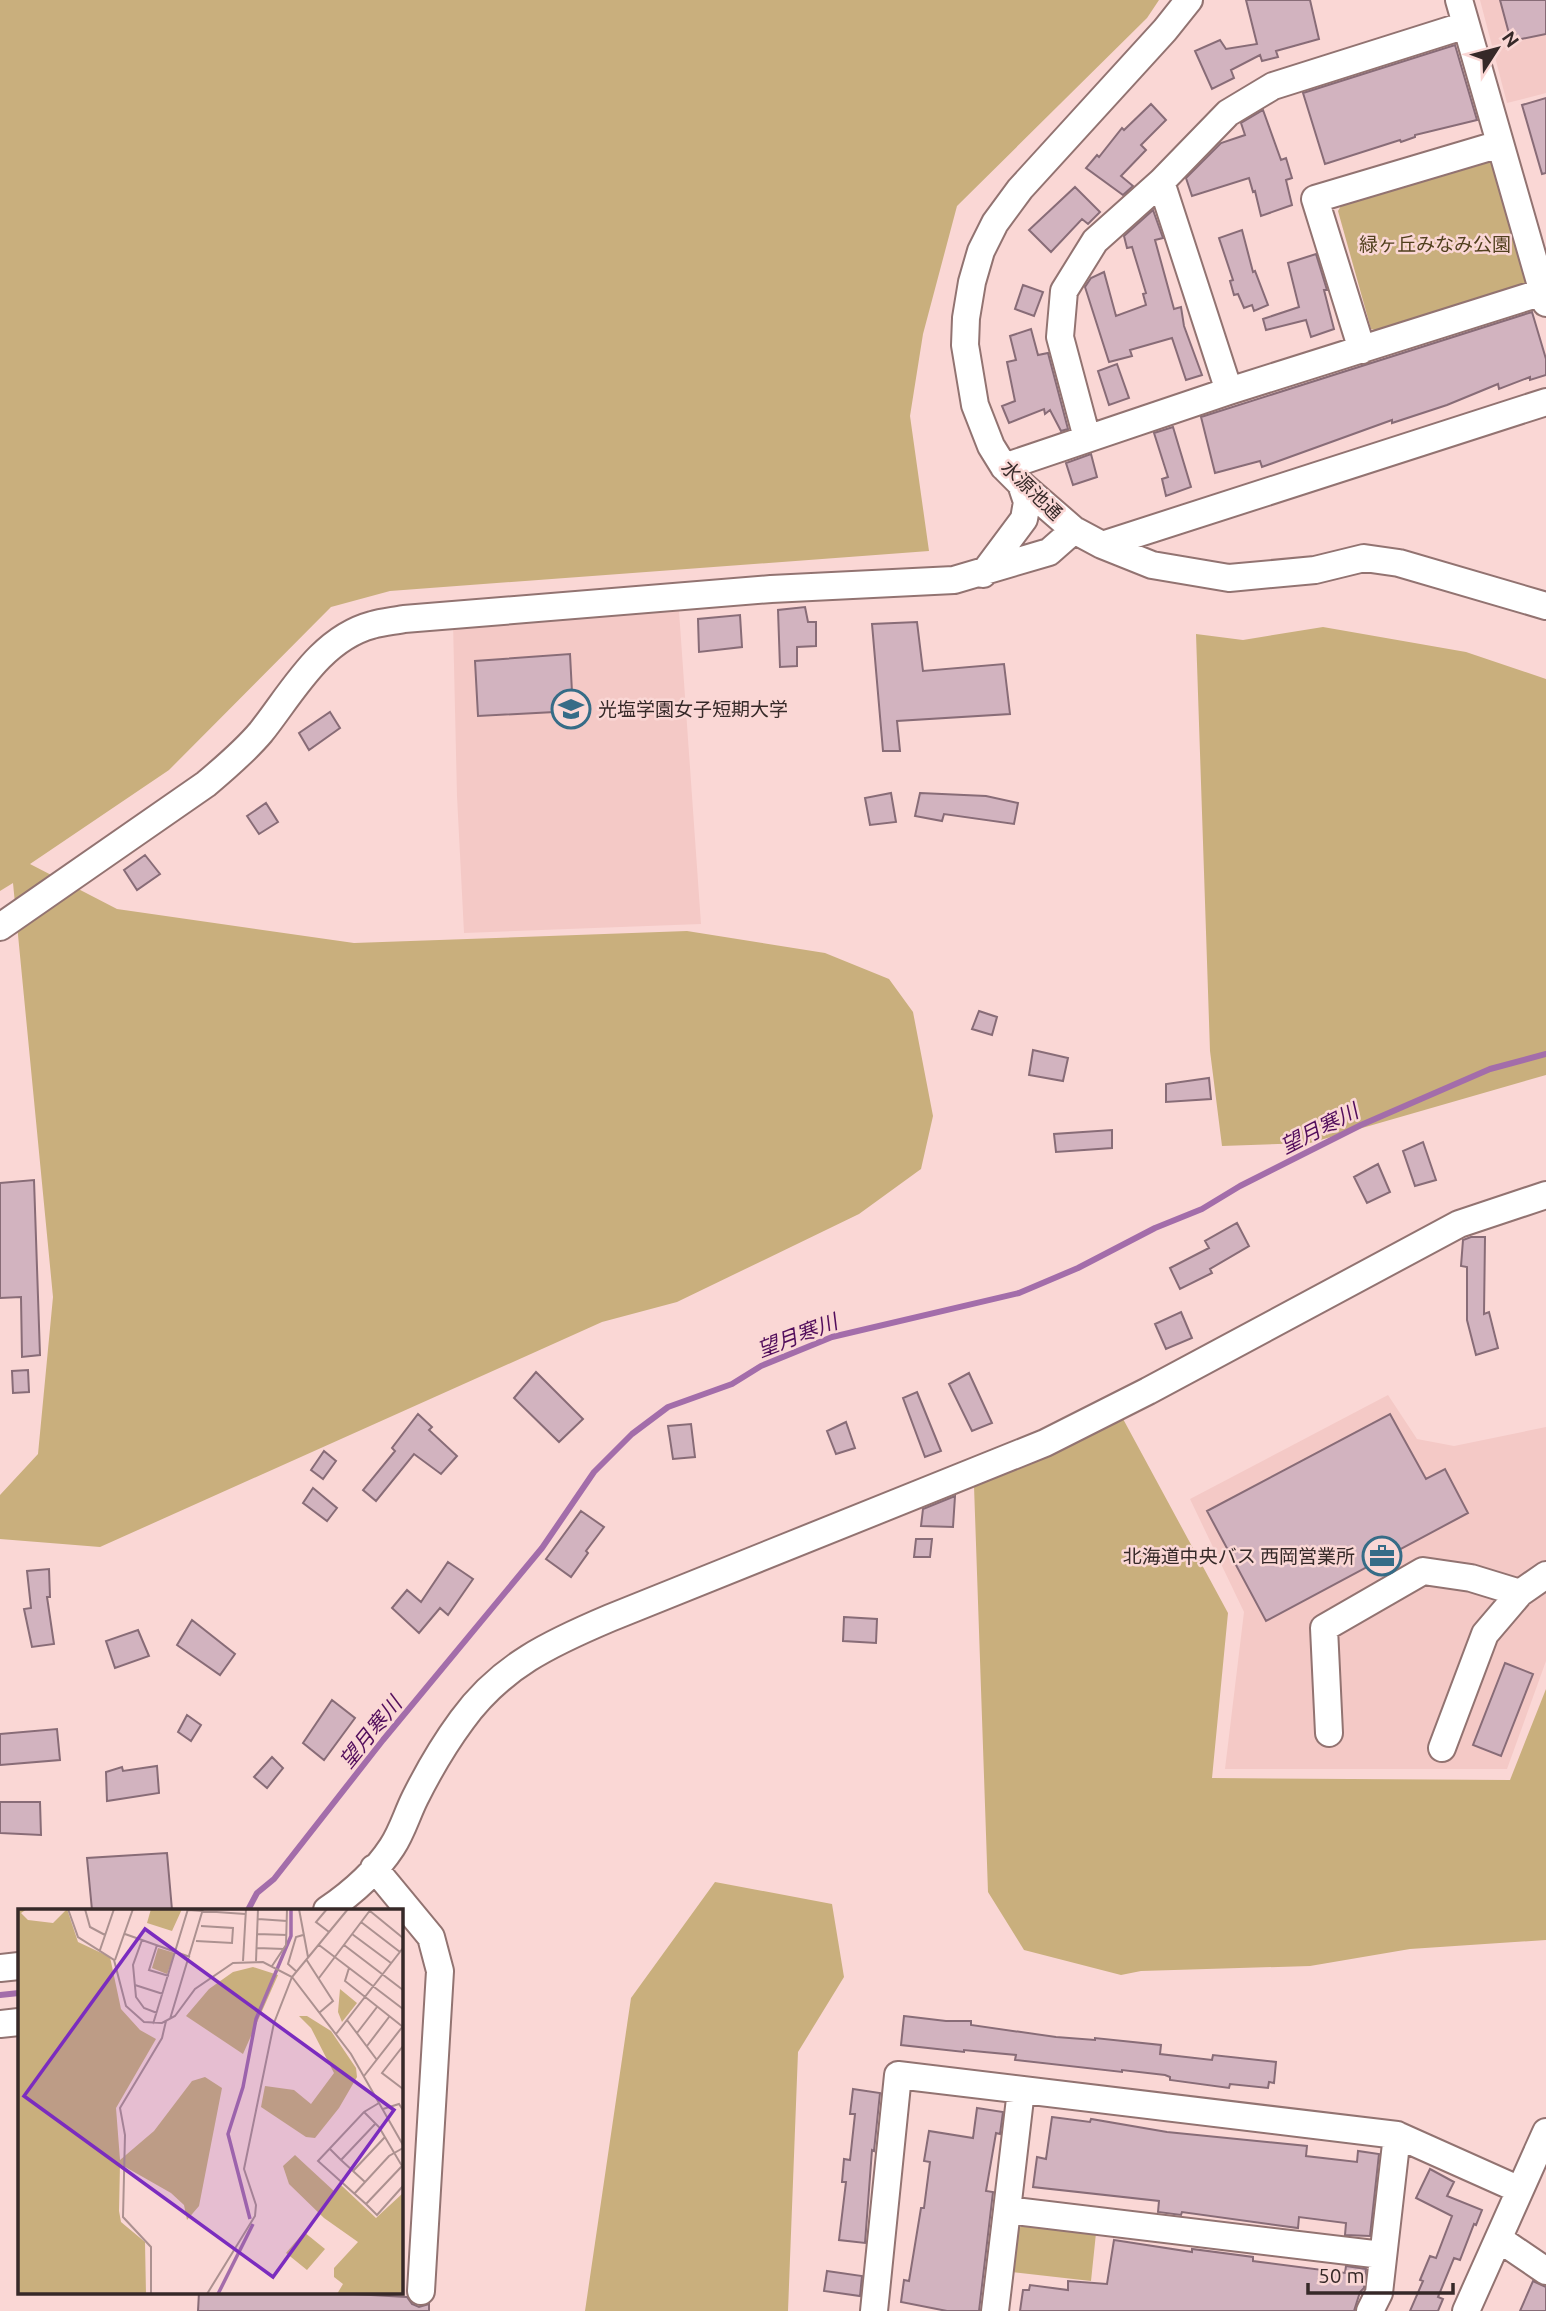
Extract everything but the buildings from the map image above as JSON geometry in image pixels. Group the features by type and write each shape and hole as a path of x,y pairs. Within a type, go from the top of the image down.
{"street":[{"name":"水源池通","path":"1189,0 1165,30 1020,189 995,223 981,250 966,317 966,355 975,405 991,446 1013,476 1074,530 1102,545 1152,565 1228,578 1315,570 1364,558 1399,563 1546,606"},
{"path":"983,574 1024,519 1027,502 1013,476 1087,438 1362,349 1545,295 1463,13 1273,86 1228,113 1161,182 1095,241 1064,291 1060,337 1087,438"},
{"path":"1362,349 1315,199 1500,144"},
{"path":"1161,182 1229,391"},
{"path":"1102,545 1546,402"},
{"path":"0,927 216,775 259,734 312,664 331,648 370,625 404,619 771,589 954,580 983,574 1049,552 1074,530"},
{"path":"328,1909 355,1890 393,1846 415,1797 461,1720 489,1688 534,1653 610,1618 1045,1443 1148,1391 1459,1224 1546,1195"},
{"path":"1329,1733 1324,1628 1423,1571 1471,1578 1520,1593"},
{"path":"1442,1748 1485,1634 1520,1593 1546,1575"},
{"path":"374,1868 431,1937 440,1971 421,2291"},
{"path":"0,1968 18,1966"},
{"path":"0,2024 18,2022"},
{"path":"874,2311 898,2075 1397,2135 1520,2190"},
{"path":"995,2311 1021,2090"},
{"path":"1466,2311 1546,2132"},
{"path":"1370,2311 1379,2293 1397,2135"},
{"path":"1007,2210 1382,2255"},
{"path":"1499,2239 1546,2271"}],"shaded area":[{"path":"1480,0 1546,0 1546,93 1507,103"},
{"name":"光塩学園女子短期大学","path":"679,611 701,924 464,933 457,796 453,622"},
{"name":"北海道中央バス 西岡営業所","path":"1388,1395 1417,1439 1454,1446 1546,1427 1546,1661 1507,1769 1225,1769 1244,1612 1190,1499"}],"green space":[{"path":"0,0 1159,0 1147,18 957,206 923,334 910,416 929,551 390,591 331,607 169,770 30,864 117,909 354,943 687,931 825,953 889,979 913,1012 933,1116 921,1169 859,1214 677,1302 602,1322 100,1547 0,1539 0,1495 38,1454 53,1297 13,883 0,891"},
{"name":"緑ヶ丘みなみ公園","path":"1486,159 1493,164 1530,284 1378,331 1371,329 1338,211 1342,204"},
{"path":"1323,627 1466,652 1546,679 1546,1075 1310,1143 1222,1146 1210,1051 1196,634 1243,640"},
{"path":"1122,1417 1228,1613 1212,1778 1510,1780 1546,1689 1546,1940 1410,1949 1310,1966 1141,1971 1121,1975 1024,1950 988,1892 974,1486"},
{"path":"715,1882 832,1904 844,1977 798,2052 788,2311 585,2311 631,1998"},
{"path":"1025,2224 1096,2233 1091,2281 1012,2272 1016,2230"}],"waterway":[{"name":"望月寒川","path":"249,1909 257,1893 274,1879 383,1740 542,1548 594,1472 632,1434 668,1407 732,1384 761,1366 832,1337 1019,1293 1078,1268 1155,1228 1202,1209 1240,1186 1361,1125 1490,1069 1546,1054"},
{"name":"望月寒川","path":"0,1995 18,1993"}],"place":[{"name":"光塩学園女子短期大学","path":"571,709"},
{"name":"北海道中央バス 西岡営業所","path":"1382,1556"}]}
